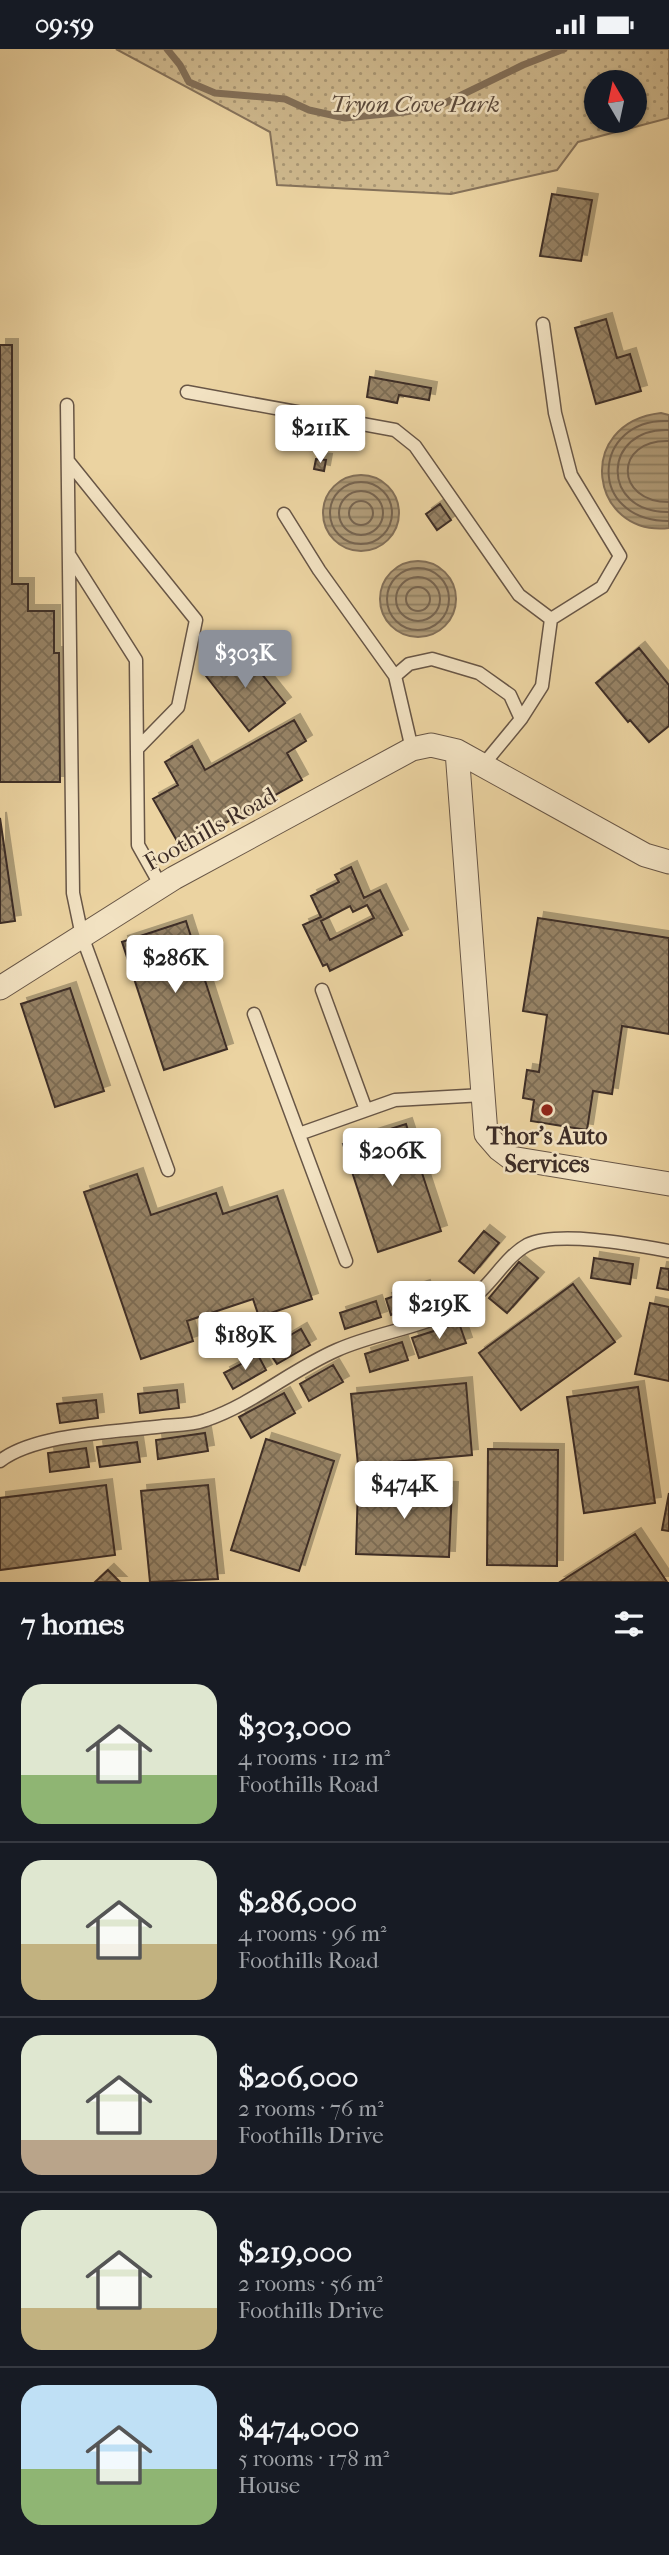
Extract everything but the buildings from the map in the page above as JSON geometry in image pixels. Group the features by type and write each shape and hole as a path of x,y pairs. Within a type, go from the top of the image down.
{"street":[{"name":"Foothills Road","path":"0,988 161,886 412,749 431,745 457,751 645,855 669,862"},
{"path":"457,751 486,1134 511,1158 669,1184"}],"lane":[{"path":"543,324 555,413 571,475 620,557 602,587 551,619"},
{"path":"187,392 395,430 415,446 519,595 551,619"},
{"path":"67,405 72,893 82,936 169,1170"},
{"path":"68,461 196,619 178,707 137,749"},
{"path":"284,514 319,570 395,676 412,749"},
{"path":"70,555 136,660 138,845 161,886"},
{"path":"483,765 521,719 542,685 551,619"},
{"path":"395,676 409,664 432,659 479,673 510,695 521,719"},
{"path":"322,991 366,1110"},
{"path":"254,1014 346,1261"},
{"path":"299,1134 394,1100 484,1095"},
{"path":"0,1461 15,1450 63,1438 202,1422 227,1412 337,1350 435,1320 473,1299 494,1274 527,1245 555,1240 607,1240 669,1251"}],"green space":[{"name":"Tryon Cove Park","path":"116,49 669,49 669,118 648,124 648,70 584,70 584,133 612,133 578,142 557,170 451,194 277,185 270,132"}],"water":[{"path":"661,413 669,415 669,528 642,526 622,515 609,498 602,478 604,456 614,436 633,421"},
{"path":"361,475 376,478 388,486 396,498 399,513 396,528 388,540 376,548 361,551 346,548 334,540 326,528 323,513 326,498 334,486 346,478"},
{"path":"418,561 433,564 445,572 453,584 456,599 453,614 445,626 433,634 418,637 403,634 391,626 383,614 380,599 383,584 391,572 403,564"}],"waterway":[{"path":"167,49 189,82 215,93 285,99 309,110 345,118 405,112 441,105 523,65 564,49"}],"place":[{"name":"Thor's Auto Services","path":"547,1110"}]}
